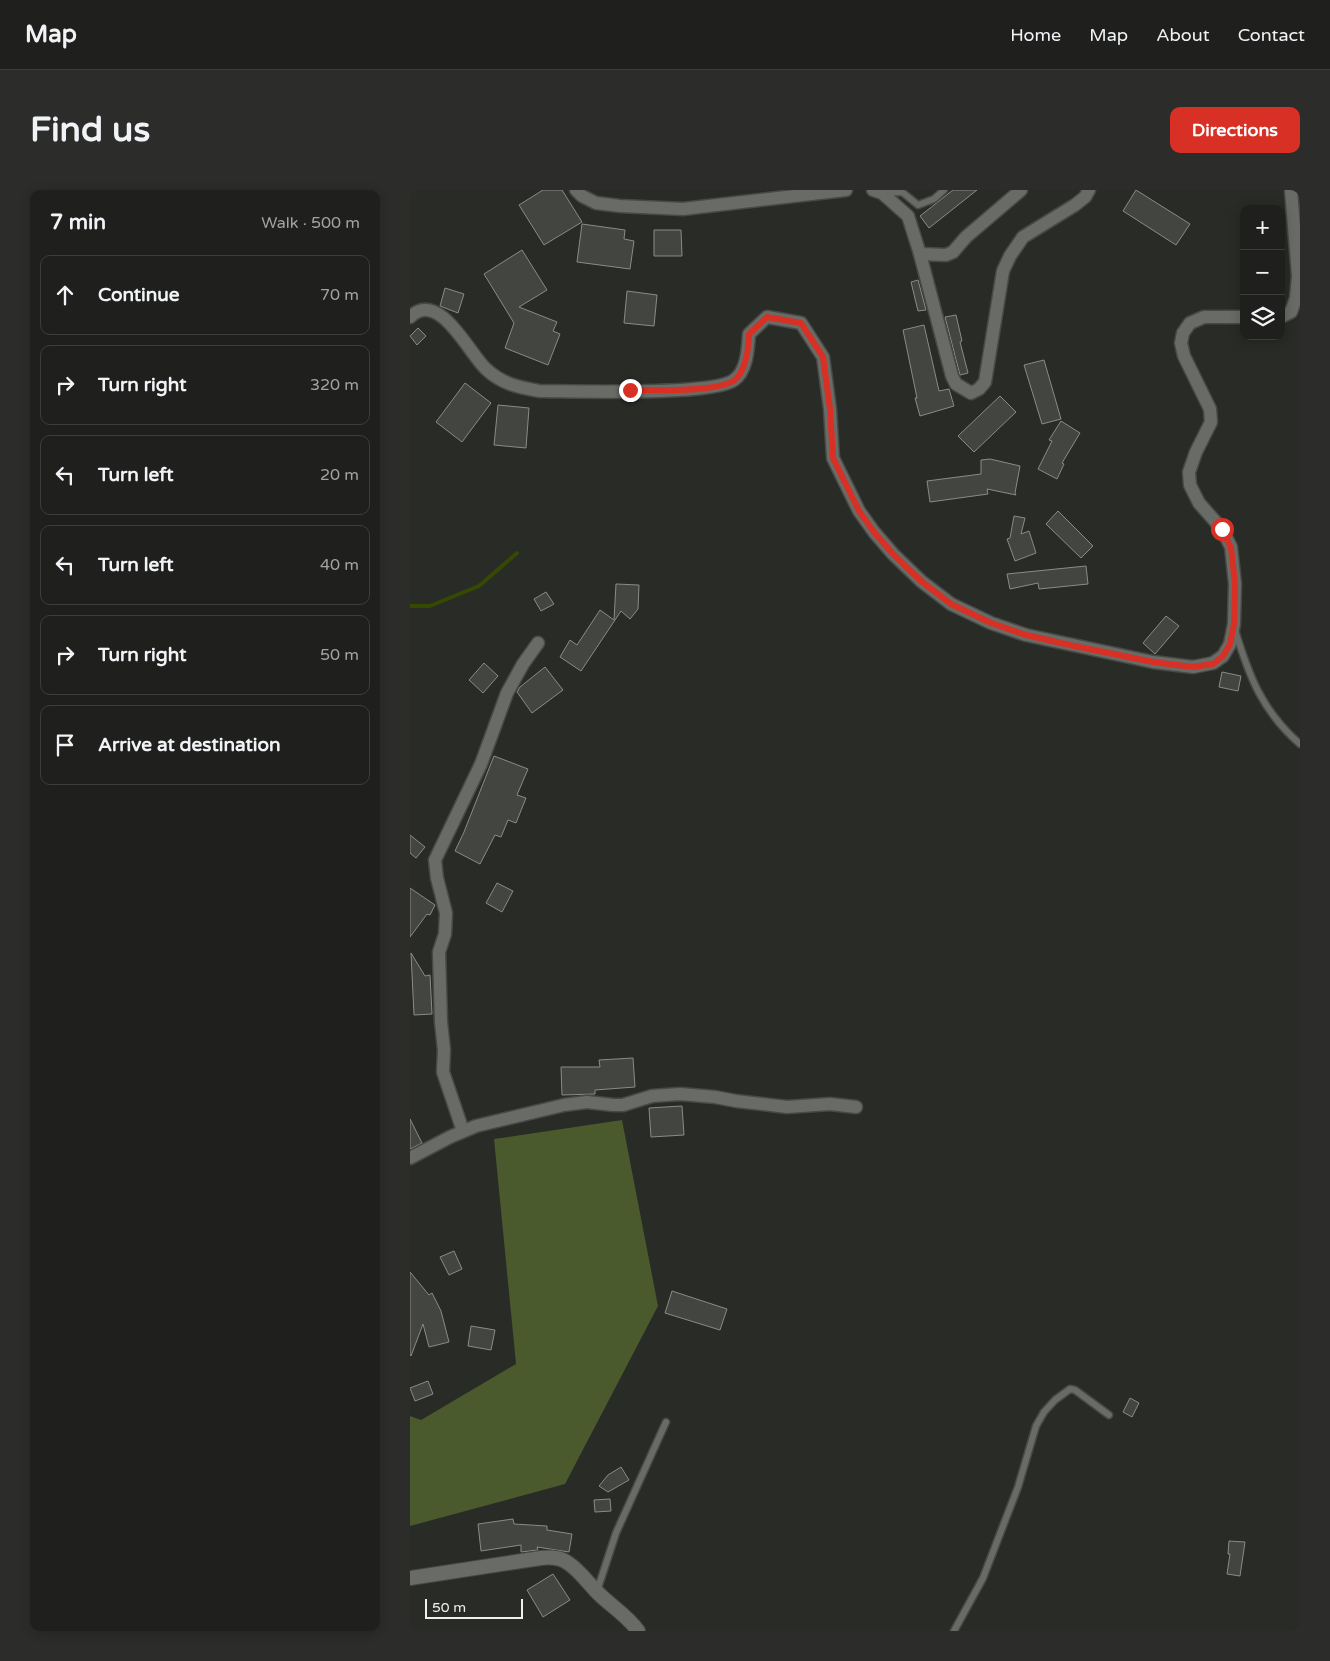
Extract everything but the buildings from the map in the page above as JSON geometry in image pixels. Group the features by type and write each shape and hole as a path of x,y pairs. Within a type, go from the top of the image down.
{"street":[{"path":"576,190 582,196 596,203 683,209 846,190"},
{"path":"920,254 946,255 953,252 966,237 1021,190"},
{"path":"878,192 908,216 952,376 956,384 971,393 979,389 985,382 1003,271 1010,256 1024,236 1075,205 1089,190"},
{"path":"1285,315 1291,312 1296,298 1298,276 1291,190"},
{"path":"410,317 423,311 442,316 451,324 485,368 497,378 514,387 538,391 698,389 727,385 736,379 748,356 749,334 767,317 801,323 823,357 830,409 833,458 859,511 874,532 893,554 921,581 951,604 991,623 1026,635 1153,662 1193,667 1213,664 1223,656 1230,644 1234,624 1235,584 1231,548 1222,529 1199,503 1190,485 1189,472 1196,452 1211,422 1210,409 1184,356 1181,343 1183,333 1190,323 1204,317 1240,317"},
{"path":"463,1131 443,1072 444,1050 441,1022 439,952 445,934 446,913 437,878 435,860 481,764 506,693 523,664 538,644"},
{"path":"410,1158 476,1126 564,1105 587,1102 613,1105 652,1096 680,1094 786,1106 830,1104 856,1107"},
{"path":"410,1578 555,1557 567,1562 632,1623 638,1631"}],"lane":[{"path":"878,192 902,192 918,205 934,199 944,190"},
{"path":"1234,624 1245,664 1260,696 1278,723 1300,744"},
{"path":"954,1631 983,1578 1018,1487 1036,1426 1044,1412 1055,1400 1070,1389 1075,1390 1109,1415"},
{"path":"597,1592 616,1533 666,1422"}],"green space":[{"path":"622,1120 658,1306 565,1484 410,1526 410,1416 421,1420 516,1364 494,1139"}],"waterway":[{"path":"410,606 430,606 479,586 517,553"}],"route":[{"path":"630,390 698,389 727,385 736,379 748,356 749,334 767,317 801,323 823,357 830,409 833,458 859,511 874,532 893,554 921,581 951,604 991,623 1026,635 1153,662 1193,667 1213,664 1223,656 1230,644 1234,624 1235,584 1231,548 1222,529"}]}
